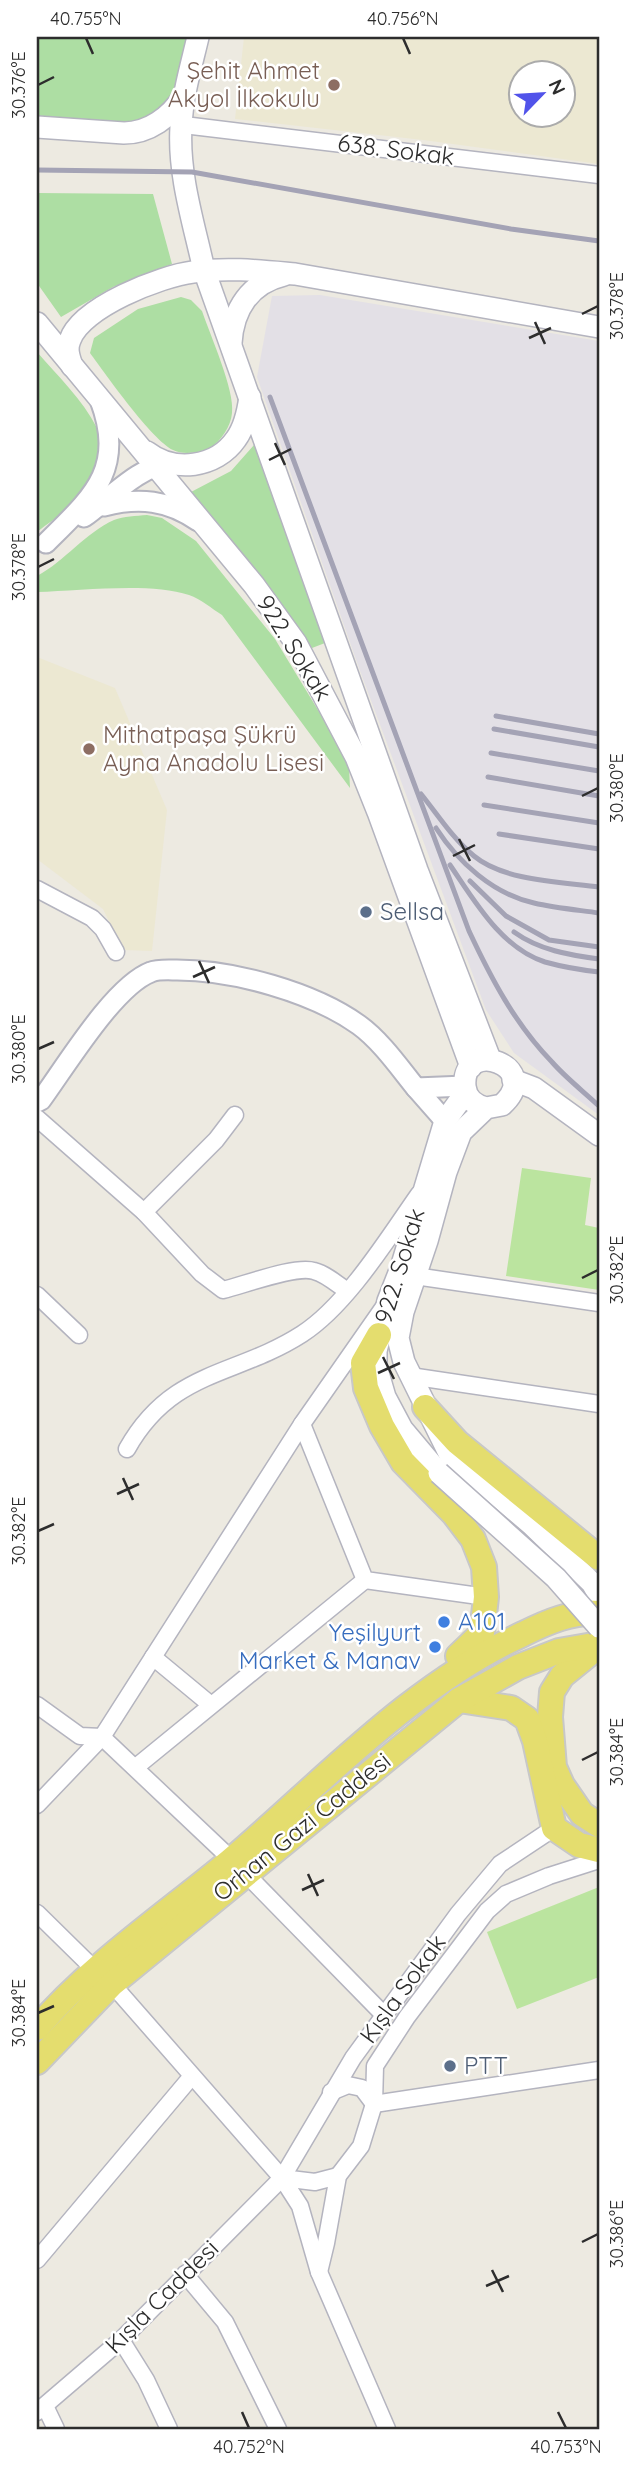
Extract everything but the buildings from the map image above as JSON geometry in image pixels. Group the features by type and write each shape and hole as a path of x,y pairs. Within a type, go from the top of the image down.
{"main road":[{"name":"922. Sokak","path":"198,37 184,96 180,129 183,172 204,271 417,870 473,1076 445,1121 401,1268 388,1301 379,1335 376,1366 385,1397 402,1429 444,1464"},
{"name":"922. Sokak","path":"204,271 192,172 192,126 211,37"},
{"path":"37,127 137,132 159,122 184,96"},
{"path":"72,366 68,352 70,339 88,317 153,283 182,273 204,271 295,274 599,327"},
{"path":"231,345 237,314 251,291 274,278 295,274"},
{"name":"922. Sokak","path":"37,323 137,444 166,465 209,531 254,585 296,643 356,757 473,1076"},
{"path":"166,465 200,464 209,461 231,445 242,429 250,397"},
{"path":"486,1108 471,1100 473,1076 503,1064 509,1069 513,1080 512,1092 502,1105 486,1108 461,1132 403,1312 398,1338 404,1362 425,1407 444,1464 556,1578 599,1628"},
{"path":"513,1080 534,1088 599,1135"},
{"path":"379,1335 363,1363 366,1388 382,1426 403,1462 454,1514 473,1539 484,1567 486,1597 482,1633 404,1706"},
{"path":"425,1407 457,1442 599,1558"},
{"path":"444,1464 531,1524 592,1583 599,1595"},
{"name":"Orhan Gazi Caddesi","path":"238,1866 404,1706 485,1651 570,1615 599,1613"},
{"path":"599,1645 562,1676 552,1692 550,1717 554,1767 562,1785 582,1814 599,1825"},
{"name":"Orhan Gazi Caddesi","path":"37,2028 104,1978 238,1866 459,1700 518,1667 559,1651 599,1645"},
{"path":"459,1700 511,1708 527,1719 536,1741 554,1828 579,1845 599,1850"},
{"name":"Orhan Gazi Caddesi","path":"37,2062 104,1978"}],"street":[{"name":"638. Sokak","path":"192,126 599,175"},
{"path":"41,546 89,500 100,485 108,454 106,424 100,399"},
{"path":"41,546 134,480 166,465"},
{"path":"97,508 134,500 151,500 186,513 209,531"},
{"path":"37,889 92,918 103,929 116,953"},
{"path":"37,1101 41,1100 127,986 153,971 195,970 235,975 279,988 320,1004 360,1025 391,1056 445,1121"},
{"path":"416,1088 473,1076"},
{"path":"144,1212 216,1140 235,1115"},
{"path":"37,1118 144,1212 202,1274 223,1290 267,1279 283,1272 313,1270 347,1291"},
{"path":"127,1449 139,1428 172,1395 211,1374 274,1349 303,1333 329,1312 379,1252 425,1187"},
{"path":"415,1276 599,1303"},
{"path":"37,1295 79,1335"},
{"path":"37,1805 102,1737 302,1424 388,1301"},
{"path":"410,1376 599,1404"},
{"path":"302,1424 365,1580"},
{"path":"136,1767 365,1580 486,1597"},
{"path":"153,1657 211,1705"},
{"path":"37,1705 80,1736 102,1737 136,1767 238,1866 384,2015"},
{"name":"Kışla Sokak","path":"282,2178 331,2092 458,1914 500,1864 554,1828"},
{"name":"Kışla Sokak","path":"338,2175 361,2146 374,2104 376,2066 443,1967 487,1911 506,1894 549,1876 599,1860"},
{"path":"37,1913 104,1978 282,2178 300,2206 318,2272 387,2429"},
{"path":"331,2092 348,2085 362,2088 374,2104 599,2070"},
{"path":"37,2260 192,2076"},
{"path":"282,2178 315,2182 338,2175 318,2272"},
{"name":"Kışla Caddesi","path":"41,2409 121,2340 282,2178"},
{"path":"185,2274 225,2322 278,2429"},
{"path":"121,2340 146,2380 169,2429"},
{"path":"41,2409 56,2429"}],"shaded area":[{"path":"244,37 599,37 599,164 423,140 235,119"},
{"path":"320,295 599,341 599,1115 514,1053 486,1010 359,668 257,377 272,296"},
{"name":"Mithatpaşa Şükrü Ayna Anadolu Lisesi","path":"37,657 115,688 167,810 152,951 123,950 103,909 37,859"}],"green space":[{"path":"37,37 192,37 174,120 128,132 37,118"},
{"path":"37,193 153,194 172,264 113,287 61,317 37,283"},
{"path":"181,297 191,300 202,311 226,377 232,403 231,418 222,437 210,448 192,453 173,450 153,434 90,353 94,338 138,309"},
{"path":"37,352 85,408 100,436 100,454 96,472 83,494 37,532"},
{"path":"254,445 325,643 312,648 271,589 191,492 231,471"},
{"path":"147,515 162,518 196,541 275,639 349,767 350,788 222,615 202,602 189,595 155,589 37,592 37,576 94,532 118,519"},
{"path":"522,1168 591,1178 585,1225 599,1228 599,1290 506,1276"},
{"path":"599,1887 599,1977 517,2009 487,1932"}],"railway":[{"path":"37,170 192,172 511,229 599,241"},
{"path":"270,397 469,931 515,1016 557,1068 599,1106"},
{"path":"496,716 599,734"},
{"path":"494,729 599,747"},
{"path":"491,753 599,771"},
{"path":"488,777 599,796"},
{"path":"421,794 459,842 486,864 501,871 534,879 599,887"},
{"path":"484,805 599,823"},
{"path":"436,828 466,864 504,892 534,903 599,913"},
{"path":"499,834 599,849"},
{"path":"450,865 490,921 515,946 545,962 599,972"},
{"path":"470,881 506,916 549,940 599,947"},
{"path":"514,932 544,947 599,959"}],"place":[{"name":"Şehit Ahmet Akyol İlkokulu","path":"334,85"},
{"name":"Mithatpaşa Şükrü Ayna Anadolu Lisesi","path":"89,749"},
{"name":"Sellsa","path":"366,912"},
{"name":"A101","path":"444,1622"},
{"name":"Yeşilyurt Market & Manav","path":"435,1647"},
{"name":"PTT","path":"450,2066"}]}
